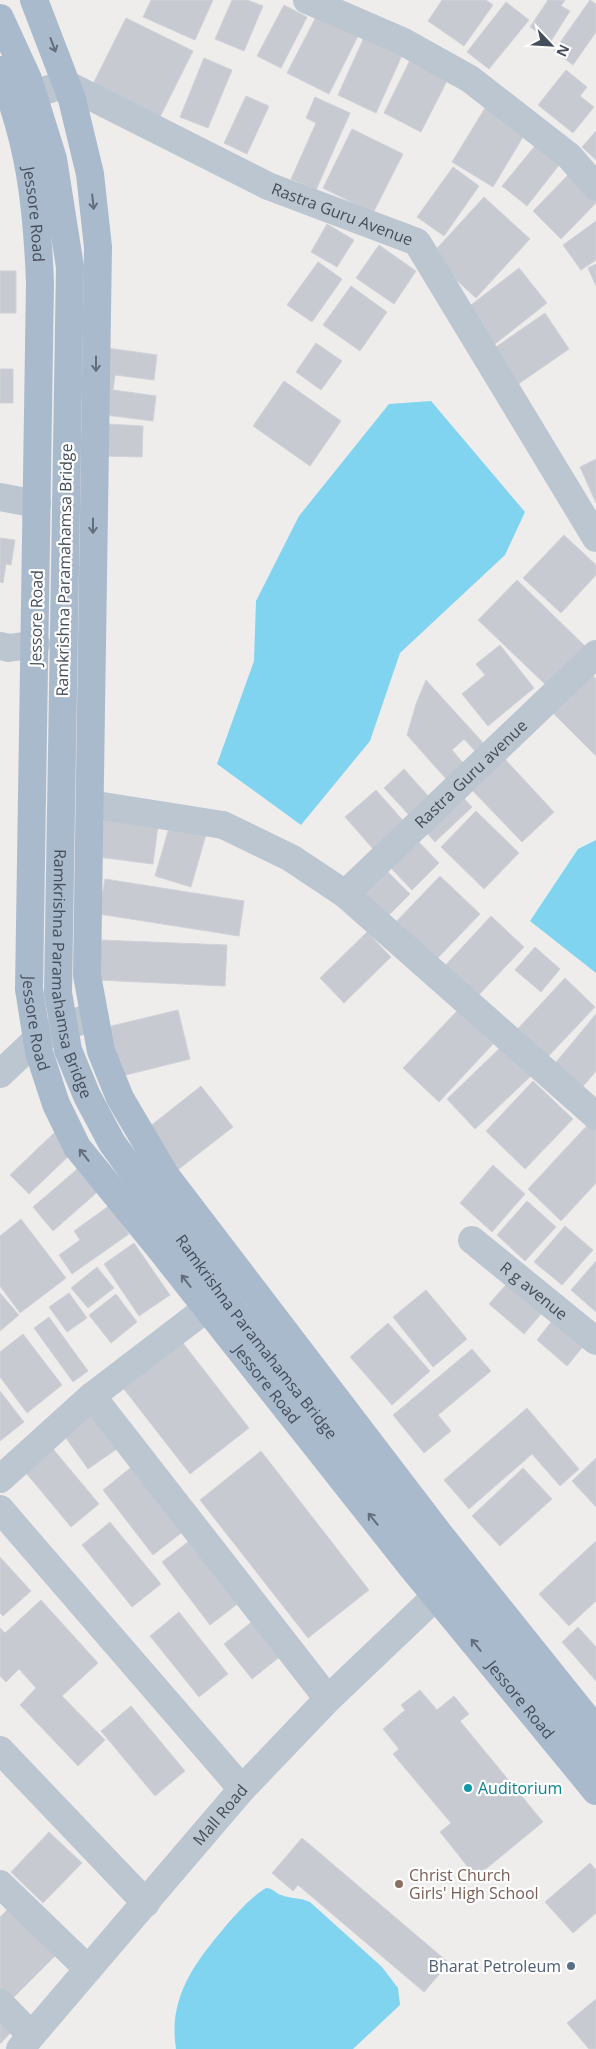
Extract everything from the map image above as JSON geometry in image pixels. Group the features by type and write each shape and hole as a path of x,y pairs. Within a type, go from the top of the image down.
{"main road":[{"path":"41,2 66,84 90,174 98,247 87,976 101,1051 120,1098 166,1176 434,1527 594,1723"},
{"name":"Ramkrishna Paramahamsa Bridge","path":"0,18 28,79 53,159 70,267 58,983 68,1050 87,1096 112,1143 144,1190 234,1311 596,1766"},
{"name":"Jessore Road","path":"0,70 13,100 28,154 37,214 40,283 30,990 37,1039 56,1104 78,1147 434,1594 596,1791"}],"street":[{"path":"307,0 402,41 470,78 569,156 596,187"},
{"path":"13,100 66,84"},
{"name":"Rastra Guru Avenue","path":"66,84 268,186 417,242 596,538"},
{"path":"0,497 37,504"},
{"path":"0,646 9,648 36,644"},
{"name":"Rastra Guru avenue","path":"345,894 596,654"},
{"path":"90,804 223,824 291,858 345,894 596,1116"},
{"path":"0,1073 37,1039 94,1015"},
{"name":"R g avenue","path":"472,1240 596,1342"},
{"path":"0,1479 92,1396 207,1308"},
{"path":"92,1396 328,1699"},
{"path":"0,1509 242,1789"},
{"name":"Mall Road","path":"25,2042 242,1789 328,1699 431,1601 434,1594"},
{"path":"0,1750 146,1903"},
{"path":"0,1884 88,1969"},
{"path":"0,2003 25,2042"}],"water":[{"path":"431,401 525,512 505,555 400,653 370,741 301,825 217,764 254,661 256,601 299,516 389,404"},
{"path":"596,840 596,973 530,921 578,849"},
{"path":"266,1888 285,1896 310,1902 382,1967 398,1988 400,2005 353,2049 176,2049 176,2014 186,1983 213,1941 249,1901"}],"building":[{"path":"151,0 213,0 195,40 143,17"},
{"path":"232,0 247,0 263,6 244,51 215,39"},
{"path":"442,0 486,0 493,5 464,46 428,21"},
{"path":"548,0 565,0 561,6 570,11 551,41 530,27"},
{"path":"590,0 596,4 596,32 573,65 554,51"},
{"path":"506,2 529,20 489,69 467,52"},
{"path":"284,5 307,17 281,68 257,56"},
{"path":"317,15 358,36 329,94 287,73"},
{"path":"126,18 193,51 158,121 91,88"},
{"path":"366,33 404,51 376,113 338,95"},
{"path":"412,56 450,75 421,132 384,113"},
{"path":"204,58 232,70 208,128 180,117"},
{"path":"566,70 587,87 580,96 594,107 573,133 538,105"},
{"path":"246,96 269,106 247,154 224,143"},
{"path":"315,97 350,113 316,190 291,179 316,123 306,118"},
{"path":"485,108 526,132 493,187 452,162"},
{"path":"352,129 403,154 373,213 323,188"},
{"path":"596,131 596,160 582,147"},
{"path":"539,141 563,160 527,206 502,186"},
{"path":"453,167 479,186 444,236 417,217"},
{"path":"571,172 596,197 596,203 561,239 533,211"},
{"path":"484,197 530,239 476,298 430,256"},
{"path":"596,221 596,260 581,270 563,245"},
{"path":"327,224 354,240 337,267 311,252"},
{"path":"379,245 416,271 394,304 356,278"},
{"path":"318,262 342,279 312,322 287,305"},
{"path":"596,264 596,286 588,268"},
{"path":"519,268 547,303 495,344 467,308"},
{"path":"0,271 16,271 16,313 0,313"},
{"path":"351,286 387,312 360,351 323,325"},
{"path":"545,313 569,349 517,385 493,349"},
{"path":"316,343 342,361 321,390 296,372"},
{"path":"107,348 157,355 154,380 115,375 113,390 156,396 153,421 98,414"},
{"path":"0,369 13,369 13,403 0,403"},
{"path":"284,381 341,421 310,466 253,426"},
{"path":"107,424 143,426 142,457 106,456"},
{"path":"596,459 596,503 580,467"},
{"path":"564,535 596,565 596,575 561,613 523,578"},
{"path":"0,538 15,540 11,565 6,564 3,583 0,582"},
{"path":"517,580 588,649 550,689 478,620"},
{"path":"500,645 534,688 488,726 462,694 485,675 476,664"},
{"path":"591,673 596,679 596,756 552,712"},
{"path":"426,680 485,745 476,752 464,739 452,750 464,764 447,780 407,735 416,704"},
{"path":"503,757 554,812 522,842 470,788"},
{"path":"404,769 430,798 410,816 384,788"},
{"path":"376,790 406,824 375,851 345,817"},
{"path":"461,795 472,807 435,842 424,830"},
{"path":"105,811 159,819 153,864 98,857"},
{"path":"476,811 519,853 484,889 441,847"},
{"path":"171,821 207,831 191,887 155,876"},
{"path":"415,838 439,863 412,890 388,865"},
{"path":"386,870 410,894 385,919 361,894"},
{"path":"440,876 480,914 432,964 392,926"},
{"path":"105,879 244,901 239,936 99,914"},
{"path":"491,916 524,947 474,1000 442,969"},
{"path":"367,932 391,957 344,1003 320,978"},
{"path":"99,940 227,945 225,986 97,980"},
{"path":"535,947 560,969 541,992 515,970"},
{"path":"565,978 595,1007 542,1063 512,1035"},
{"path":"178,1010 190,1059 114,1078 103,1028"},
{"path":"458,1010 493,1044 439,1102 403,1068"},
{"path":"596,1014 596,1071 580,1090 552,1067"},
{"path":"503,1045 532,1075 475,1129 447,1099"},
{"path":"533,1081 573,1119 525,1169 486,1131"},
{"path":"201,1086 233,1127 175,1172 144,1131"},
{"path":"593,1119 596,1122 596,1183 561,1221 528,1189"},
{"path":"55,1132 74,1151 29,1194 10,1175"},
{"path":"82,1165 102,1188 53,1231 33,1207"},
{"path":"493,1165 525,1194 492,1232 460,1203"},
{"path":"527,1201 556,1227 525,1261 497,1235"},
{"path":"110,1205 129,1234 72,1274 59,1255 80,1240 74,1231"},
{"path":"21,1219 66,1278 20,1313 0,1286 0,1236"},
{"path":"565,1226 593,1250 562,1285 534,1262"},
{"path":"134,1243 170,1295 139,1316 104,1264"},
{"path":"596,1261 596,1312 571,1290"},
{"path":"97,1267 114,1288 88,1308 71,1288"},
{"path":"512,1278 547,1307 524,1334 489,1304"},
{"path":"426,1290 467,1339 433,1367 393,1317"},
{"path":"0,1293 19,1315 0,1331"},
{"path":"69,1293 87,1318 67,1332 49,1307"},
{"path":"116,1294 137,1322 111,1343 89,1315"},
{"path":"559,1312 590,1338 567,1366 537,1340"},
{"path":"49,1317 88,1371 73,1382 34,1328"},
{"path":"388,1323 430,1371 392,1405 350,1357"},
{"path":"23,1334 62,1385 27,1413 0,1377 0,1352"},
{"path":"179,1338 249,1428 190,1474 120,1384"},
{"path":"472,1349 491,1371 438,1415 451,1431 424,1453 393,1415"},
{"path":"0,1391 24,1422 0,1441"},
{"path":"95,1407 121,1446 88,1469 61,1431"},
{"path":"527,1408 579,1469 560,1486 532,1454 469,1509 444,1480"},
{"path":"48,1443 99,1504 71,1527 21,1467"},
{"path":"261,1451 369,1590 308,1638 200,1500"},
{"path":"596,1458 596,1507 572,1481"},
{"path":"134,1465 185,1530 153,1555 103,1490"},
{"path":"523,1468 552,1499 500,1546 472,1516"},
{"path":"110,1522 161,1584 132,1607 82,1545"},
{"path":"193,1538 240,1602 210,1625 162,1562"},
{"path":"596,1541 596,1601 569,1626 539,1594"},
{"path":"0,1557 31,1591 3,1616 0,1613"},
{"path":"41,1600 98,1663 62,1696 105,1740 78,1766 20,1705 36,1688 19,1669 6,1682 0,1676 0,1628 5,1633"},
{"path":"179,1612 228,1674 199,1697 150,1636"},
{"path":"254,1620 282,1655 252,1679 224,1644"},
{"path":"578,1627 596,1647 596,1681 562,1642"},
{"name":"Auditorium","path":"420,1690 437,1710 454,1696 469,1714 460,1721 543,1822 476,1877 440,1832 451,1823 393,1754 399,1749 383,1729 405,1710 401,1705"},
{"path":"131,1706 185,1771 155,1796 101,1731"},
{"path":"49,1832 82,1863 43,1903 11,1872"},
{"path":"302,1838 449,1963 424,1992 298,1885 293,1891 272,1873"},
{"path":"590,1863 596,1870 596,1913 573,1933 545,1902"},
{"path":"8,1909 55,1956 9,2002 0,1993 0,1917"},
{"path":"596,1999 596,2049 589,2049 567,2023"},
{"path":"0,2015 14,2029 0,2044"}],"place":[{"name":"Auditorium","path":"468,1788"},
{"name":"Christ Church Girls' High School","path":"399,1884"},
{"name":"Bharat Petroleum","path":"571,1966"}]}
